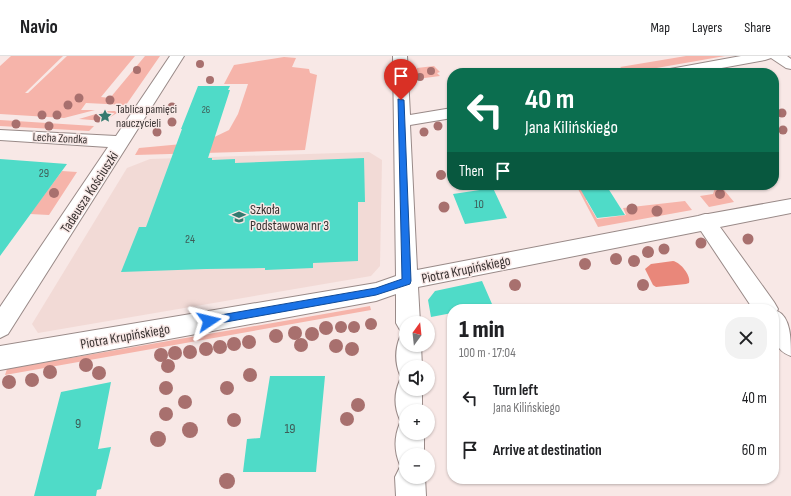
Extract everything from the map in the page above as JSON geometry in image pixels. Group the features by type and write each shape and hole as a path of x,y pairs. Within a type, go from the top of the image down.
{"street":[{"name":"Tadeusza Kościuszki","path":"0,327 177,56"},
{"path":"400,56 408,316"},
{"path":"698,68 764,56"},
{"path":"777,56 791,65"},
{"path":"401,122 447,114"},
{"name":"Lecha Zondka","path":"0,135 121,142"},
{"name":"Piotra Krupińskiego","path":"0,358 376,292 407,281 705,221 791,206"},
{"path":"705,221 763,304"},
{"path":"779,327 791,345"},
{"path":"410,484 411,496"}],"shaded area":[{"path":"11,56 63,56 25,93 28,93 67,56 135,56 101,97 110,98 145,56 160,56 126,105 86,103 81,110 95,110 64,118 0,114 0,66"},
{"path":"686,56 725,56 657,68 620,67"},
{"path":"284,57 296,58 292,67 309,69 310,73 317,75 305,150 135,155 139,148 204,142 229,130 238,114 248,84 224,84 234,65"},
{"path":"434,66 440,72 437,73 440,76 417,79 417,68"},
{"path":"106,111 115,111 117,113 104,121 79,119"},
{"path":"0,120 94,126 89,131 0,126"},
{"name":"Szkoła Podstawowa nr 3","path":"369,152 382,160 380,266 371,276 38,333 32,324 127,168 150,159"},
{"path":"62,171 77,172 49,215 30,214"},
{"path":"579,190 591,190 597,198 586,200 597,219 626,215 623,208 685,201 692,210 598,227"},
{"path":"714,190 724,190 734,202 709,207 700,196 713,194"},
{"path":"673,261 679,264 687,273 689,283 656,287 653,285 645,269 651,264"},
{"path":"370,306 371,310 5,375 7,369"}],"building":[{"path":"198,86 230,86 208,158 212,158 212,160 235,159 235,163 364,158 365,202 358,202 358,261 313,263 313,268 265,270 265,268 206,269 121,272 139,227 146,227"},
{"path":"0,159 67,164 0,256"},
{"path":"480,190 494,190 507,218 465,224 453,194"},
{"path":"581,190 609,190 625,215 597,218"},
{"path":"482,281 492,304 447,304 447,314 431,316 428,300 435,291"},
{"path":"270,376 325,376 316,472 243,472 247,439 260,438"},
{"path":"111,382 98,449 111,447 101,489 97,490 96,496 34,496 61,392"}],"place":[{"name":"Tablica pamięci nauczycieli","path":"105,116"},
{"name":"Szkoła Podstawowa nr 3","path":"239,217"}],"route":[{"path":"209,321 376,292 407,281 401,100"}]}
